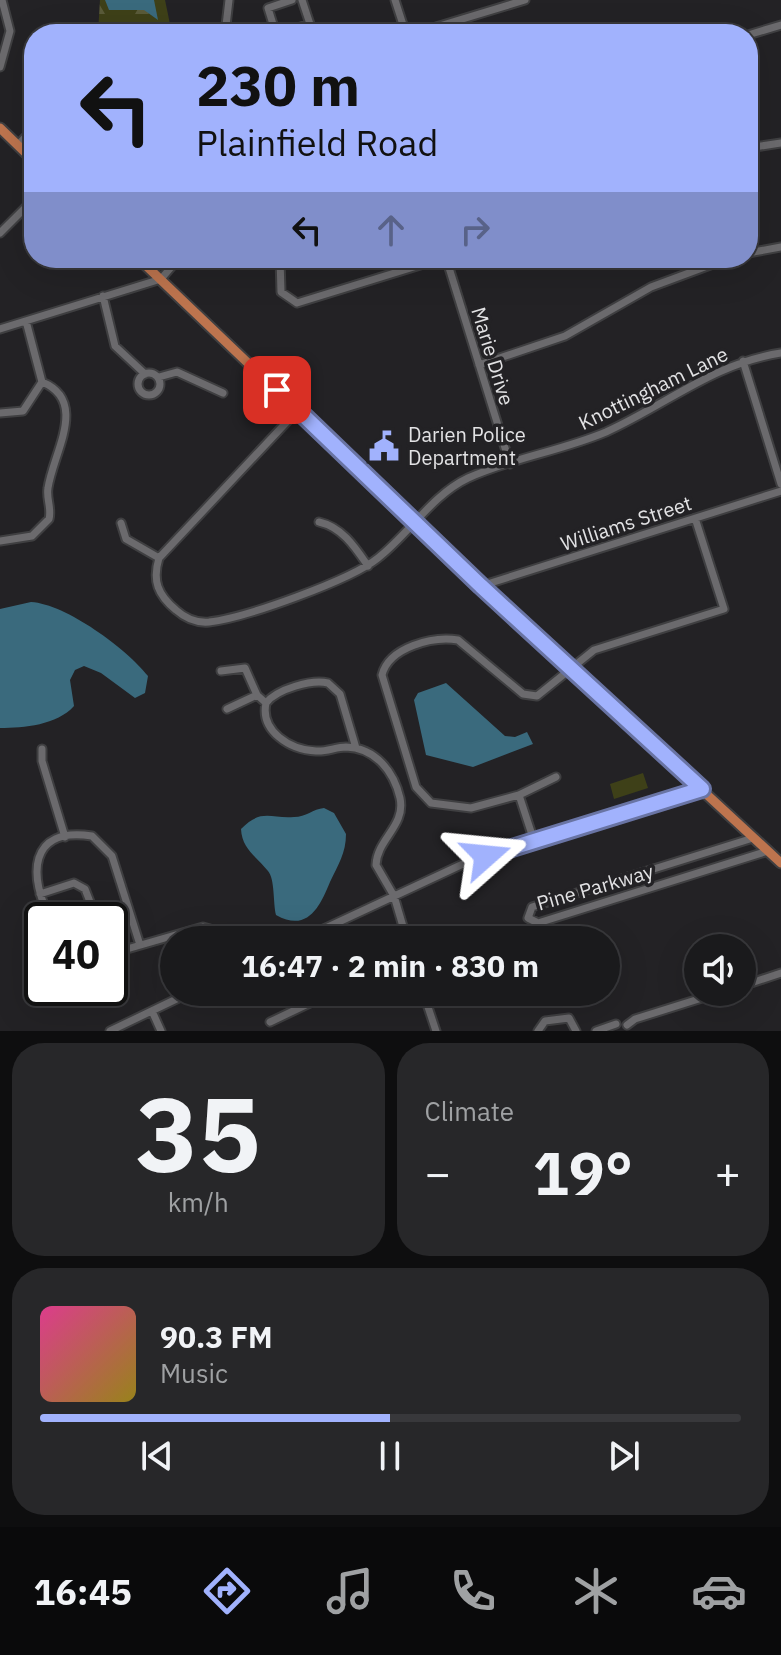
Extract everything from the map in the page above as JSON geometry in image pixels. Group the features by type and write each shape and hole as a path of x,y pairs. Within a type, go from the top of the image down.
{"main road":[{"path":"0,128 24,151"},
{"path":"149,268 481,586 781,863"}],"street":[{"path":"0,67 10,31 2,0"},
{"path":"226,24 229,0"},
{"path":"274,24 268,8 292,0"},
{"path":"302,0 310,24"},
{"path":"395,0 403,24"},
{"path":"444,24 525,0"},
{"path":"758,32 781,25"},
{"path":"18,145 24,139"},
{"path":"758,146 781,143"},
{"path":"0,233 24,209"},
{"path":"758,251 781,247"},
{"path":"0,329 161,279 170,268"},
{"path":"280,268 281,292 297,303 412,268"},
{"name":"Marie Drive","path":"448,268 510,464"},
{"path":"479,365 565,336 665,280 700,268"},
{"path":"103,296 115,346 145,374 159,377 177,372 223,393"},
{"path":"0,541 32,536 49,519 48,488 67,410 61,393 42,382 26,321"},
{"name":"Knottingham Lane","path":"159,558 155,578 160,594 184,617 203,622 326,586 368,566 459,482 606,432 702,378 743,361 781,353"},
{"path":"743,361 781,484"},
{"path":"145,374 138,383 145,395 158,391 159,377"},
{"path":"0,413 26,409 42,382"},
{"path":"121,523 126,539 159,558 298,410"},
{"name":"Williams Street","path":"481,586 781,491"},
{"path":"556,777 519,795 460,809 443,807 421,796 384,685 384,666 413,646 450,639 465,643 527,696 542,694 601,647 724,609 695,518"},
{"path":"319,522 332,525 353,545 368,566"},
{"path":"221,671 245,668 257,695 266,703 269,727 285,742 314,751 356,748 385,765 400,798 396,826 376,859 377,871 394,896 403,926"},
{"path":"266,703 274,695 313,682 332,685 340,694 356,748"},
{"path":"227,709 257,695"},
{"path":"42,749 42,761 65,837"},
{"path":"330,926 463,864 702,789"},
{"path":"519,795 534,841"},
{"path":"43,902 34,872 38,856 45,847 65,837 92,836 110,851 140,945"},
{"name":"Pine Parkway","path":"753,838 532,907 528,918 538,923 768,851"},
{"path":"632,876 636,892"},
{"path":"40,894 74,883 85,889 90,902"},
{"path":"128,949 160,939"},
{"path":"756,981 781,973"},
{"path":"627,1025 635,1019 684,1004"},
{"path":"110,1031 122,1028 162,1006"},
{"path":"270,1022 304,1006"},
{"path":"428,1006 436,1031"},
{"path":"152,1011 161,1031"},
{"path":"538,1031 545,1021 562,1017 569,1018 576,1031"},
{"path":"596,1031 616,1024"}],"green space":[{"path":"100,0 165,0 170,24 99,24"},
{"path":"643,773 648,788 614,799 610,784"}],"water":[{"path":"105,0 154,0 158,20 144,10 109,10"},
{"path":"31,602 78,619 111,641 148,676 145,693 135,698 101,673 84,666 75,670 70,680 74,706 67,712 40,724 0,728 0,609"},
{"path":"446,683 505,736 515,737 527,732 533,744 473,767 426,755 414,700 418,693"},
{"path":"324,808 334,813 346,834 343,853 317,908 305,919 287,920 276,915 270,875 247,847 241,829 260,817 298,817"}],"place":[{"name":"Darien Police Department","path":"384,446"}],"route":[{"path":"277,390 481,586 702,789 486,856"}]}
